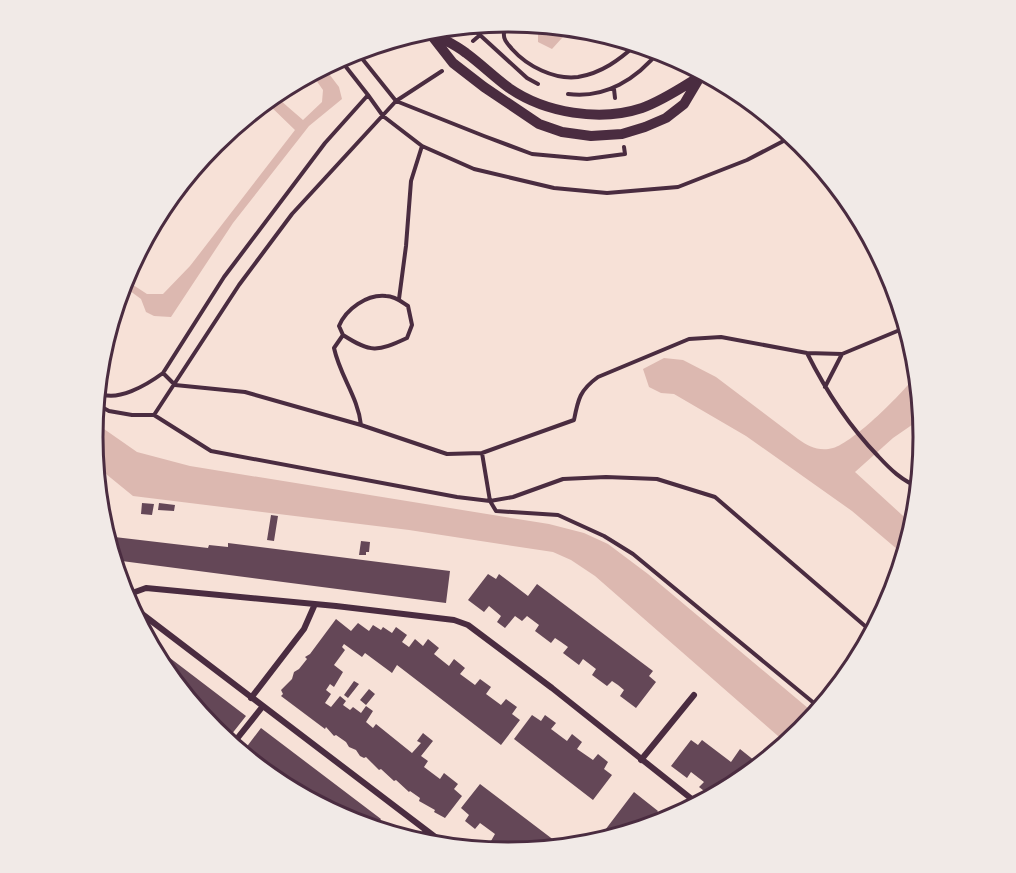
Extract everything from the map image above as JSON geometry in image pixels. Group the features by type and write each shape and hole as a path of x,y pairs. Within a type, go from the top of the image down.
{"street":[{"path":"440,37 464,51 510,88 547,107 571,111 618,114 643,108 695,77"},
{"path":"434,38 453,63 484,87 539,124 571,134 591,136 622,134 645,127 666,117 684,104 699,79"},
{"path":"135,592 146,588 315,604 453,620 468,625 552,688 690,798"},
{"path":"251,698 304,629 315,604"},
{"path":"145,617 431,834"},
{"path":"641,760 694,695"},
{"path":"238,738 263,706"}],"path":[{"path":"504,32 505,41 521,60 546,73 575,77 598,72 630,50"},
{"path":"477,33 527,78 541,86"},
{"path":"464,51 480,35"},
{"path":"565,93 594,94 614,89 653,58"},
{"path":"362,59 396,101 532,154 587,159 625,154 622,134"},
{"path":"154,415 239,285 292,214 396,101 453,63"},
{"path":"345,66 383,116 422,146 474,170 554,188 607,193 678,188 747,160 784,140"},
{"path":"614,89 618,114"},
{"path":"105,395 130,392 163,373 224,277 325,144 368,95"},
{"path":"399,299 411,181 422,146"},
{"path":"386,296 399,299 408,306 412,324 407,338 378,350 362,347 343,335 339,326 343,316 356,305 369,299 386,296"},
{"path":"163,373 175,385 244,392 361,425 447,454 482,453 574,420 578,398 586,386 598,377 689,339 721,337 807,352 842,354 899,330"},
{"path":"343,335 334,348 340,370 353,393 359,410 361,425"},
{"path":"807,352 824,387 854,431 882,461 901,478 910,483"},
{"path":"824,387 842,354"},
{"path":"104,408 132,415 154,415 210,451 457,497 490,501 513,497 563,479 606,477 657,479 715,497 866,626"},
{"path":"482,453 490,501 496,511 558,515 604,536 633,554 813,702"}],"shaded area":[{"path":"538,32 564,36 552,49 538,42"},
{"path":"329,73 339,87 342,99 309,126 233,223 171,317 154,316 146,312 141,299 130,291 133,285 147,294 163,294 190,266 295,130 272,108 281,101 303,120 322,102 323,90 316,80"},
{"path":"664,358 683,360 716,377 798,439 818,449 833,448 853,437 890,404 910,382 913,425 893,438 855,472 905,517 897,549 852,511 746,436 674,394 661,393 649,387 643,369"},
{"path":"103,428 137,452 190,466 549,524 584,533 608,544 648,574 808,708 779,737 595,576 571,560 553,552 409,530 133,496 105,473"}],"building":[{"path":"142,503 154,504 152,515 141,514"},
{"path":"159,503 175,505 174,511 158,510"},
{"path":"271,515 278,516 274,541 267,540"},
{"path":"116,537 208,548 209,545 228,547 228,543 450,571 446,603 122,561"},
{"path":"361,541 370,542 369,552 366,552 366,555 359,555"},
{"path":"488,574 496,579 499,574 528,596 537,584 653,671 649,676 656,682 636,708 620,696 624,690 618,685 612,681 607,686 592,675 596,669 583,659 579,665 563,653 568,647 555,638 551,643 535,631 539,625 527,616 522,621 515,616 505,628 497,622 501,616 489,606 484,612 468,600"},
{"path":"336,619 351,631 358,623 369,631 373,625 381,630 383,627 392,633 396,627 407,635 402,642 409,647 415,639 423,646 428,639 439,648 434,654 449,666 454,659 465,668 460,674 475,685 480,679 491,687 486,694 501,705 506,699 517,707 512,714 520,720 501,745 397,665 392,673 365,653 362,657 344,644 342,647 345,650 334,665 343,672 334,687 330,684 326,690 331,694 325,703 331,707 340,696 346,701 343,705 350,710 353,707 361,713 366,706 373,711 366,722 373,728 376,724 412,753 421,743 417,741 423,733 433,741 421,756 428,761 424,767 440,779 444,773 458,784 454,789 462,796 445,818 419,801 420,798 396,780 394,781 381,769 379,770 366,757 360,756 356,750 336,735 334,736 326,727 325,729 281,696 283,694 281,690 292,679 294,672 307,659 305,657 310,654"},
{"path":"167,656 246,716 233,733 204,704"},
{"path":"354,681 359,684 348,698 344,695"},
{"path":"369,689 375,694 366,705 360,700"},
{"path":"532,715 541,721 545,715 556,723 551,729 567,741 572,734 582,742 577,749 593,760 598,754 608,762 604,769 612,775 593,800 514,739"},
{"path":"261,728 381,819 380,821 353,811 305,787 247,746"},
{"path":"691,740 698,745 702,740 731,762 740,749 753,759 704,791 699,787 704,782 691,772 687,778 671,766"},
{"path":"480,784 552,839 491,841 495,834 480,823 475,829 465,821 469,815 461,808"},
{"path":"634,792 658,811 638,820 605,830"}]}
